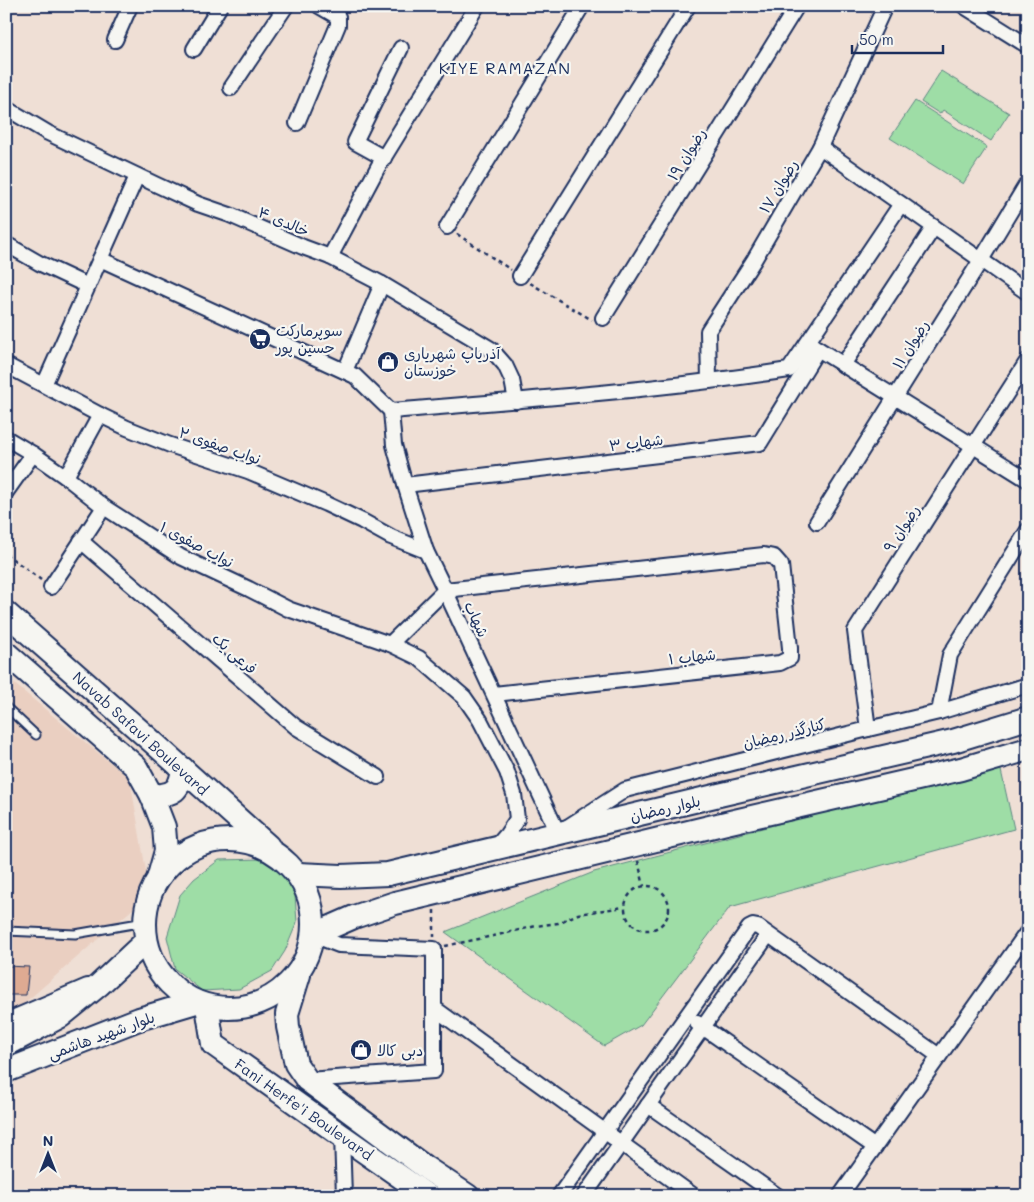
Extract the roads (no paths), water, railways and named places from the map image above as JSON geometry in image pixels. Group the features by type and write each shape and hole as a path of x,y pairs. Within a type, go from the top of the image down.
{"main road":[{"name":"Navab Safavi Boulevard","path":"6,613 276,853"},
{"name":"Navab Safavi Boulevard","path":"6,653 136,767 152,796 164,828 166,851 158,877"},
{"name":"بلوار رمضان","path":"298,874 341,876 388,874 953,741 1028,718"},
{"name":"بلوار رمضان","path":"313,935 395,902 961,769 1028,749"},
{"path":"152,796 164,796 173,793 181,782 183,769"},
{"path":"719,795 726,823"},
{"path":"302,968 284,989 261,1002 234,1008 202,1004 173,988 156,966 145,932 144,917 150,894 158,877 181,854 212,841 245,841 276,853 298,874 312,903 313,935 287,1014 296,1064 307,1080 426,1168 468,1196"},
{"name":"بلوار شهید هاشمی","path":"6,1045 61,1016 99,985 145,932"},
{"name":"بلوار شهید هاشمی","path":"6,1071 139,1019 202,1004"},
{"name":"Fani Herfe'i Boulevard","path":"202,1004 212,1044 428,1196"}],"street":[{"path":"115,40 130,6"},
{"path":"194,49 220,6"},
{"path":"231,88 286,6"},
{"path":"297,123 338,25 338,17 319,6"},
{"path":"330,257 384,158 476,6"},
{"path":"447,227 582,6"},
{"path":"520,276 688,6"},
{"name":"رضوان ۱۹","path":"603,318 797,6"},
{"name":"رضوان ۱۷","path":"709,381 708,331 754,260 820,148 885,6"},
{"path":"964,6 1028,46"},
{"path":"384,158 355,142 401,48"},
{"name":"خالدی ۴","path":"6,108 48,132 138,176 198,204 230,215 330,257 382,284 491,349 505,365 512,380 516,401"},
{"path":"820,148 1028,293"},
{"path":"44,385 138,176"},
{"name":"رضوان ۱۱","path":"817,522 1028,182"},
{"path":"100,258 355,376 390,411 516,401 731,379 789,370 813,346 901,204"},
{"path":"843,365 934,227"},
{"path":"6,244 39,263 88,286"},
{"path":"345,371 382,284"},
{"path":"813,346 1028,480"},
{"name":"شهاب ۳","path":"405,485 760,444 813,346"},
{"name":"رضوان ۹","path":"868,728 855,631 1028,360"},
{"name":"نواب صفوی ۲","path":"6,365 127,428 170,445 248,471 326,504 391,537 426,551"},
{"name":"شهاب","path":"390,411 394,445 426,551 446,590 558,833"},
{"path":"66,477 100,415"},
{"name":"نواب صفوی ۱","path":"6,438 33,454 104,507 181,557 249,588 288,609 390,644 418,658 464,697 480,720 507,772 514,794 517,819 494,849"},
{"path":"6,492 33,454"},
{"path":"51,587 104,507"},
{"path":"939,712 950,655 1028,530"},
{"name":"فرعی یک","path":"81,541 296,727 378,777"},
{"name":"شهاب ۱","path":"446,590 764,554 774,557 781,565 790,658 780,663 494,694"},
{"path":"390,644 446,590"},
{"name":"کنارگذر رمضان","path":"558,833 625,790 868,728 939,712 1028,685"},
{"path":"559,1196 749,928 753,926 758,927 939,1056"},
{"path":"840,1196 1028,931"},
{"path":"307,1080 434,1071 434,949 339,945 313,935"},
{"path":"584,1196 768,935"},
{"path":"6,1024 99,985"},
{"path":"434,1008 694,1196"},
{"path":"687,1015 875,1147"},
{"path":"648,1105 778,1196"},
{"path":"342,1136 344,1196"}],"lane":[{"path":"6,707 36,735"},
{"path":"6,931 75,934 145,932"}],"place":[{"name":"سوپرمارکت حسین پور","path":"260,339"},
{"name":"آذریاپ شهریاری خوزستان","path":"388,362"},
{"name":"دبی کالا","path":"361,1050"}],"district":[{"name":"KIYE RAMAZAN","path":"505,67"}]}
